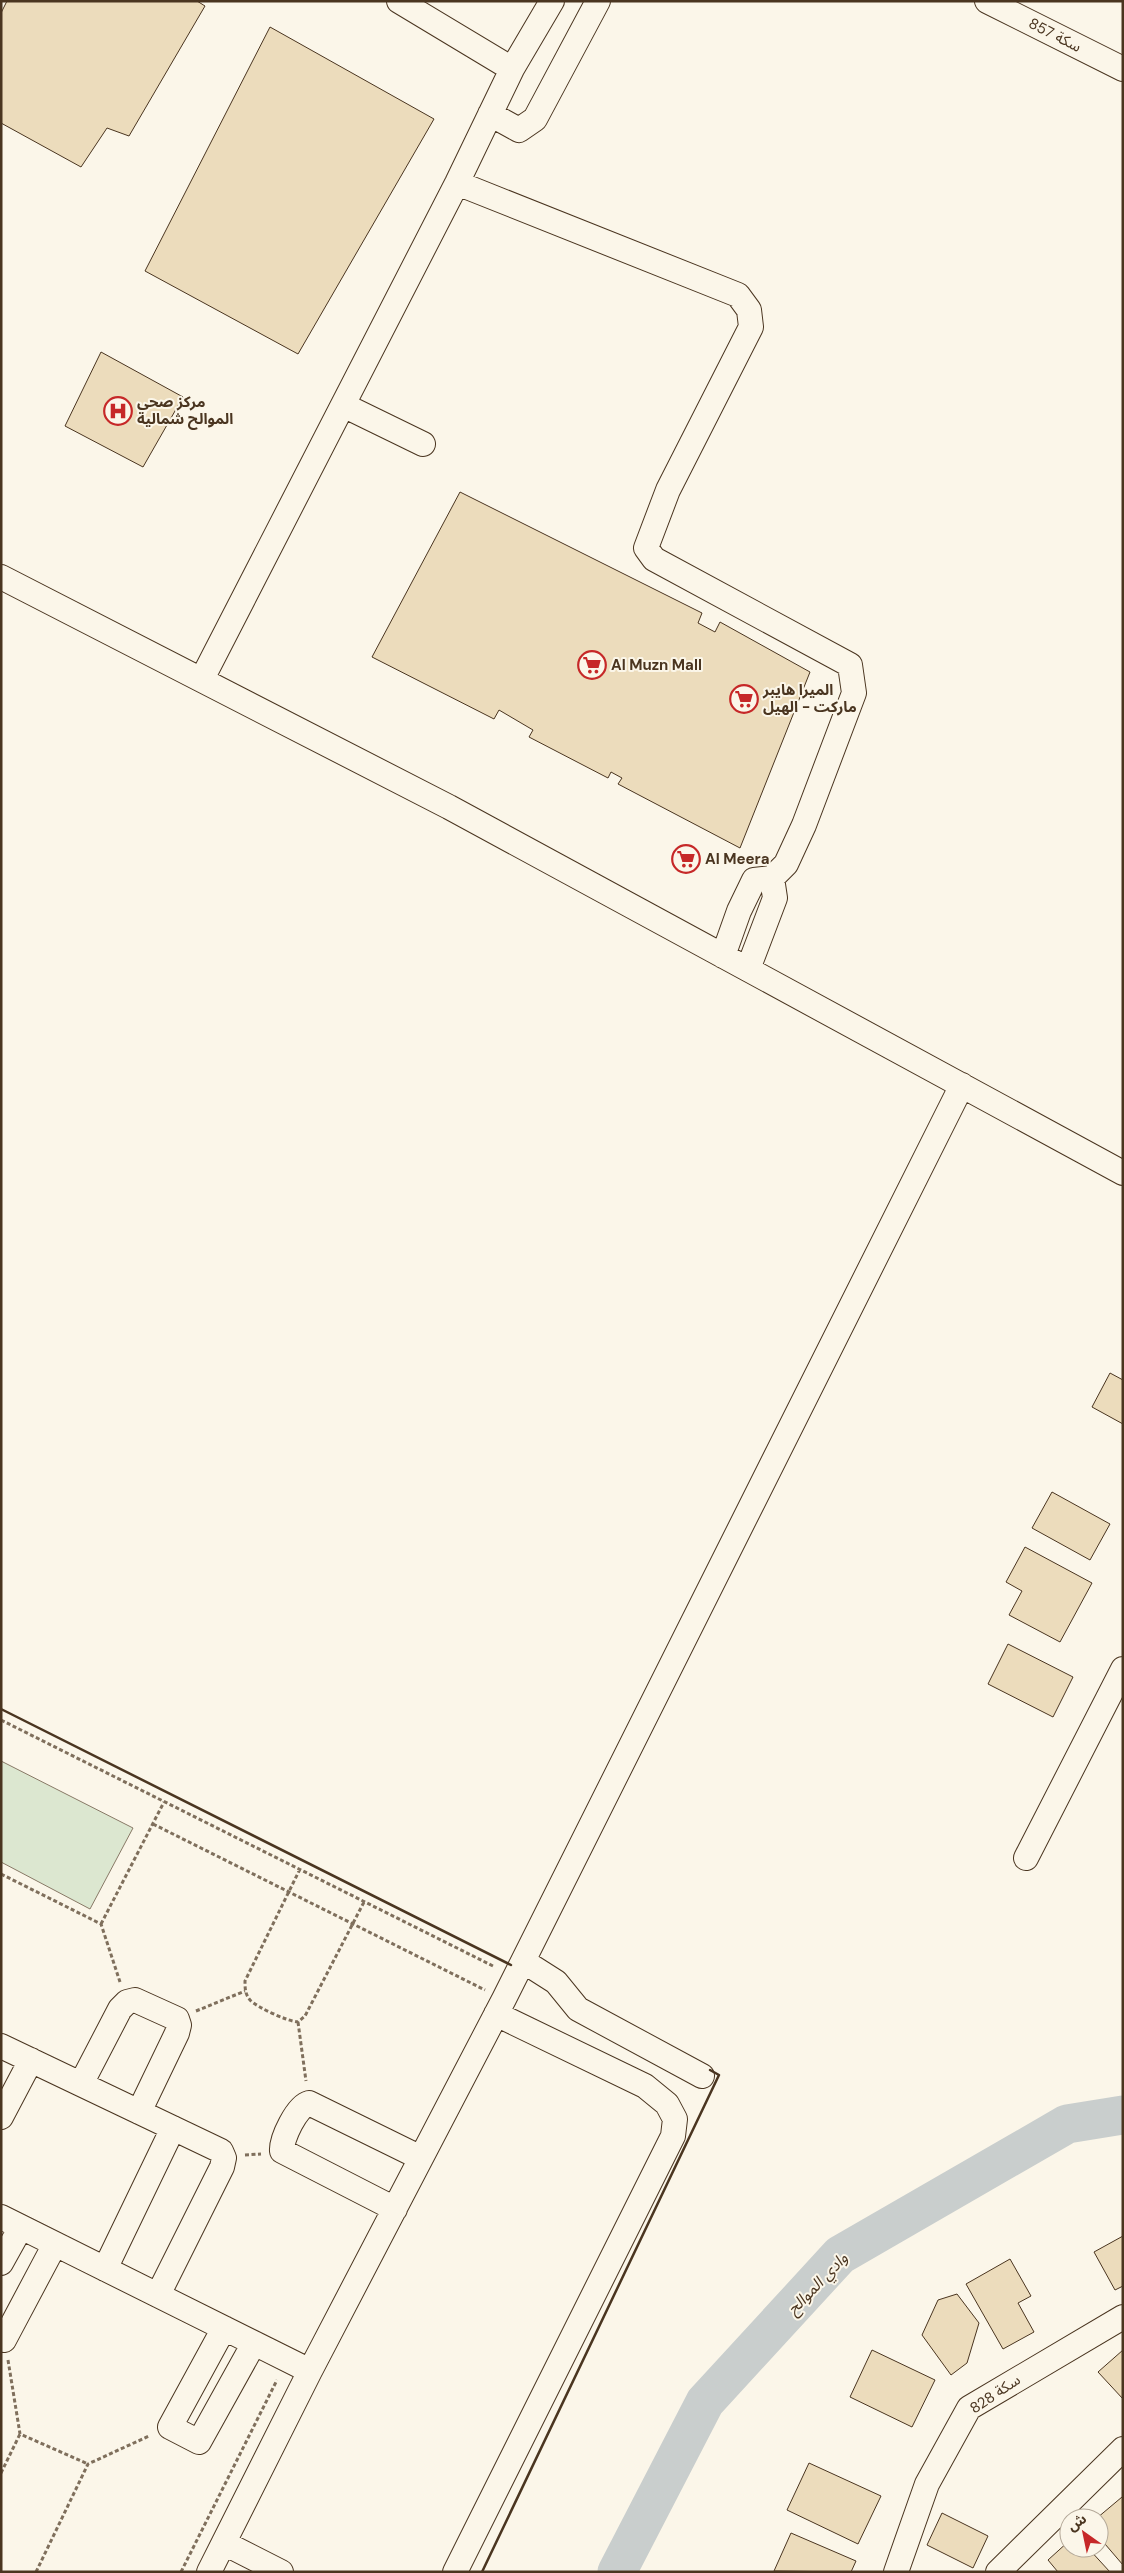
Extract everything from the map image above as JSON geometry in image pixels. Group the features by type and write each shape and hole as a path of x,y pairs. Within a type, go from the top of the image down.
{"street":[{"path":"399,1 512,69"},
{"path":"202,679 457,183 512,69 552,1"},
{"path":"490,114 519,130 535,119 598,1"},
{"name":"سكة 857","path":"989,2 1123,69"},
{"path":"457,183 738,295 749,310 751,327 668,490 646,548 654,559 850,665 854,693 804,825 786,864 763,879 739,911 723,956"},
{"path":"343,405 423,444"},
{"path":"1,577 449,807 1123,1172"},
{"path":"748,969 775,898 763,879"},
{"path":"210,2572 310,2371 500,2007 962,1086"},
{"path":"1026,1858 1123,1669"},
{"path":"519,1969 556,1982 578,2009 702,2076"},
{"path":"82,2084 120,2009 126,2002 135,2000 176,2019 179,2025 177,2033 139,2112"},
{"path":"455,2572 673,2136 675,2118 666,2104 645,2086 500,2007"},
{"path":"1,2046 222,2151 224,2158 222,2167 158,2295"},
{"path":"1,2117 31,2060"},
{"path":"395,2209 282,2151 281,2144 299,2110 309,2104 421,2158"},
{"path":"105,2268 173,2128"},
{"path":"1,2263 11,2222 310,2371"},
{"path":"3,2339 55,2244"},
{"name":"سكة 828","path":"896,2572 927,2484 969,2408 1123,2317"},
{"path":"224,2328 170,2427 199,2442 254,2343"},
{"path":"998,2572 1123,2449"},
{"path":"224,2543 281,2572"}],"path":[{"path":"1,1720 364,1902 519,1969"},
{"path":"126,2002 101,1924 164,1802"},
{"path":"153,1824 352,1925 500,2007"},
{"path":"300,1869 245,1981 245,1991 251,2000 289,2021 298,2022 305,2016 364,1902"},
{"path":"1,1881 3,1875 101,1924"},
{"path":"176,2019 245,1991"},
{"path":"298,2022 309,2104"},
{"path":"224,2158 282,2151"},
{"path":"1,2473 20,2434 3,2339"},
{"path":"181,2572 288,2360"},
{"path":"36,2572 88,2464 170,2427"},
{"path":"20,2434 88,2464"}],"green space":[{"path":"1,1761 133,1828 90,1909 1,1862"}],"building":[{"path":"7,1 197,1 205,6 129,136 107,128 81,167 1,123 1,13"},
{"path":"270,27 434,119 298,354 145,271"},
{"path":"101,352 183,397 143,467 65,426"},
{"name":"Al Muzn Mall","path":"460,492 702,613 698,623 715,632 720,622 810,672 740,848 618,784 622,778 611,772 608,778 529,737 533,730 499,710 494,719 372,657"},
{"path":"1110,1373 1123,1380 1123,1424 1092,1407"},
{"path":"1052,1492 1110,1524 1090,1560 1032,1528"},
{"path":"1025,1547 1092,1583 1060,1642 1009,1615 1022,1591 1006,1582"},
{"path":"1008,1644 1073,1677 1053,1717 988,1684"},
{"path":"1123,2236 1123,2286 1115,2290 1094,2252"},
{"path":"1010,2259 1031,2296 1018,2303 1034,2332 1003,2349 966,2284"},
{"path":"957,2294 979,2323 967,2363 951,2375 922,2335 938,2300"},
{"path":"872,2350 935,2380 912,2427 850,2397"},
{"path":"1123,2350 1123,2399 1098,2372"},
{"path":"809,2463 881,2496 858,2544 787,2510"},
{"path":"1123,2498 1123,2565 1109,2549 1109,2508"},
{"path":"942,2513 988,2536 973,2568 927,2545"},
{"path":"791,2533 856,2561 851,2572 774,2571"},
{"path":"1059,2550 1059,2558 1097,2558 1110,2572 1058,2572 1048,2560"}],"waterway":[{"name":"وادي الموالح","path":"617,2572 705,2402 840,2255 1067,2124 1123,2115"}],"wall":[{"path":"1,1709 511,1965"},
{"path":"482,2572 719,2075 710,2070"}],"place":[{"name":"مركز صحي الموالح شمالية","path":"118,411"},
{"name":"Al Muzn Mall","path":"592,665"},
{"name":"الميرا هايبر ماركت - الهيل","path":"744,699"},
{"name":"Al Meera","path":"686,859"}]}
